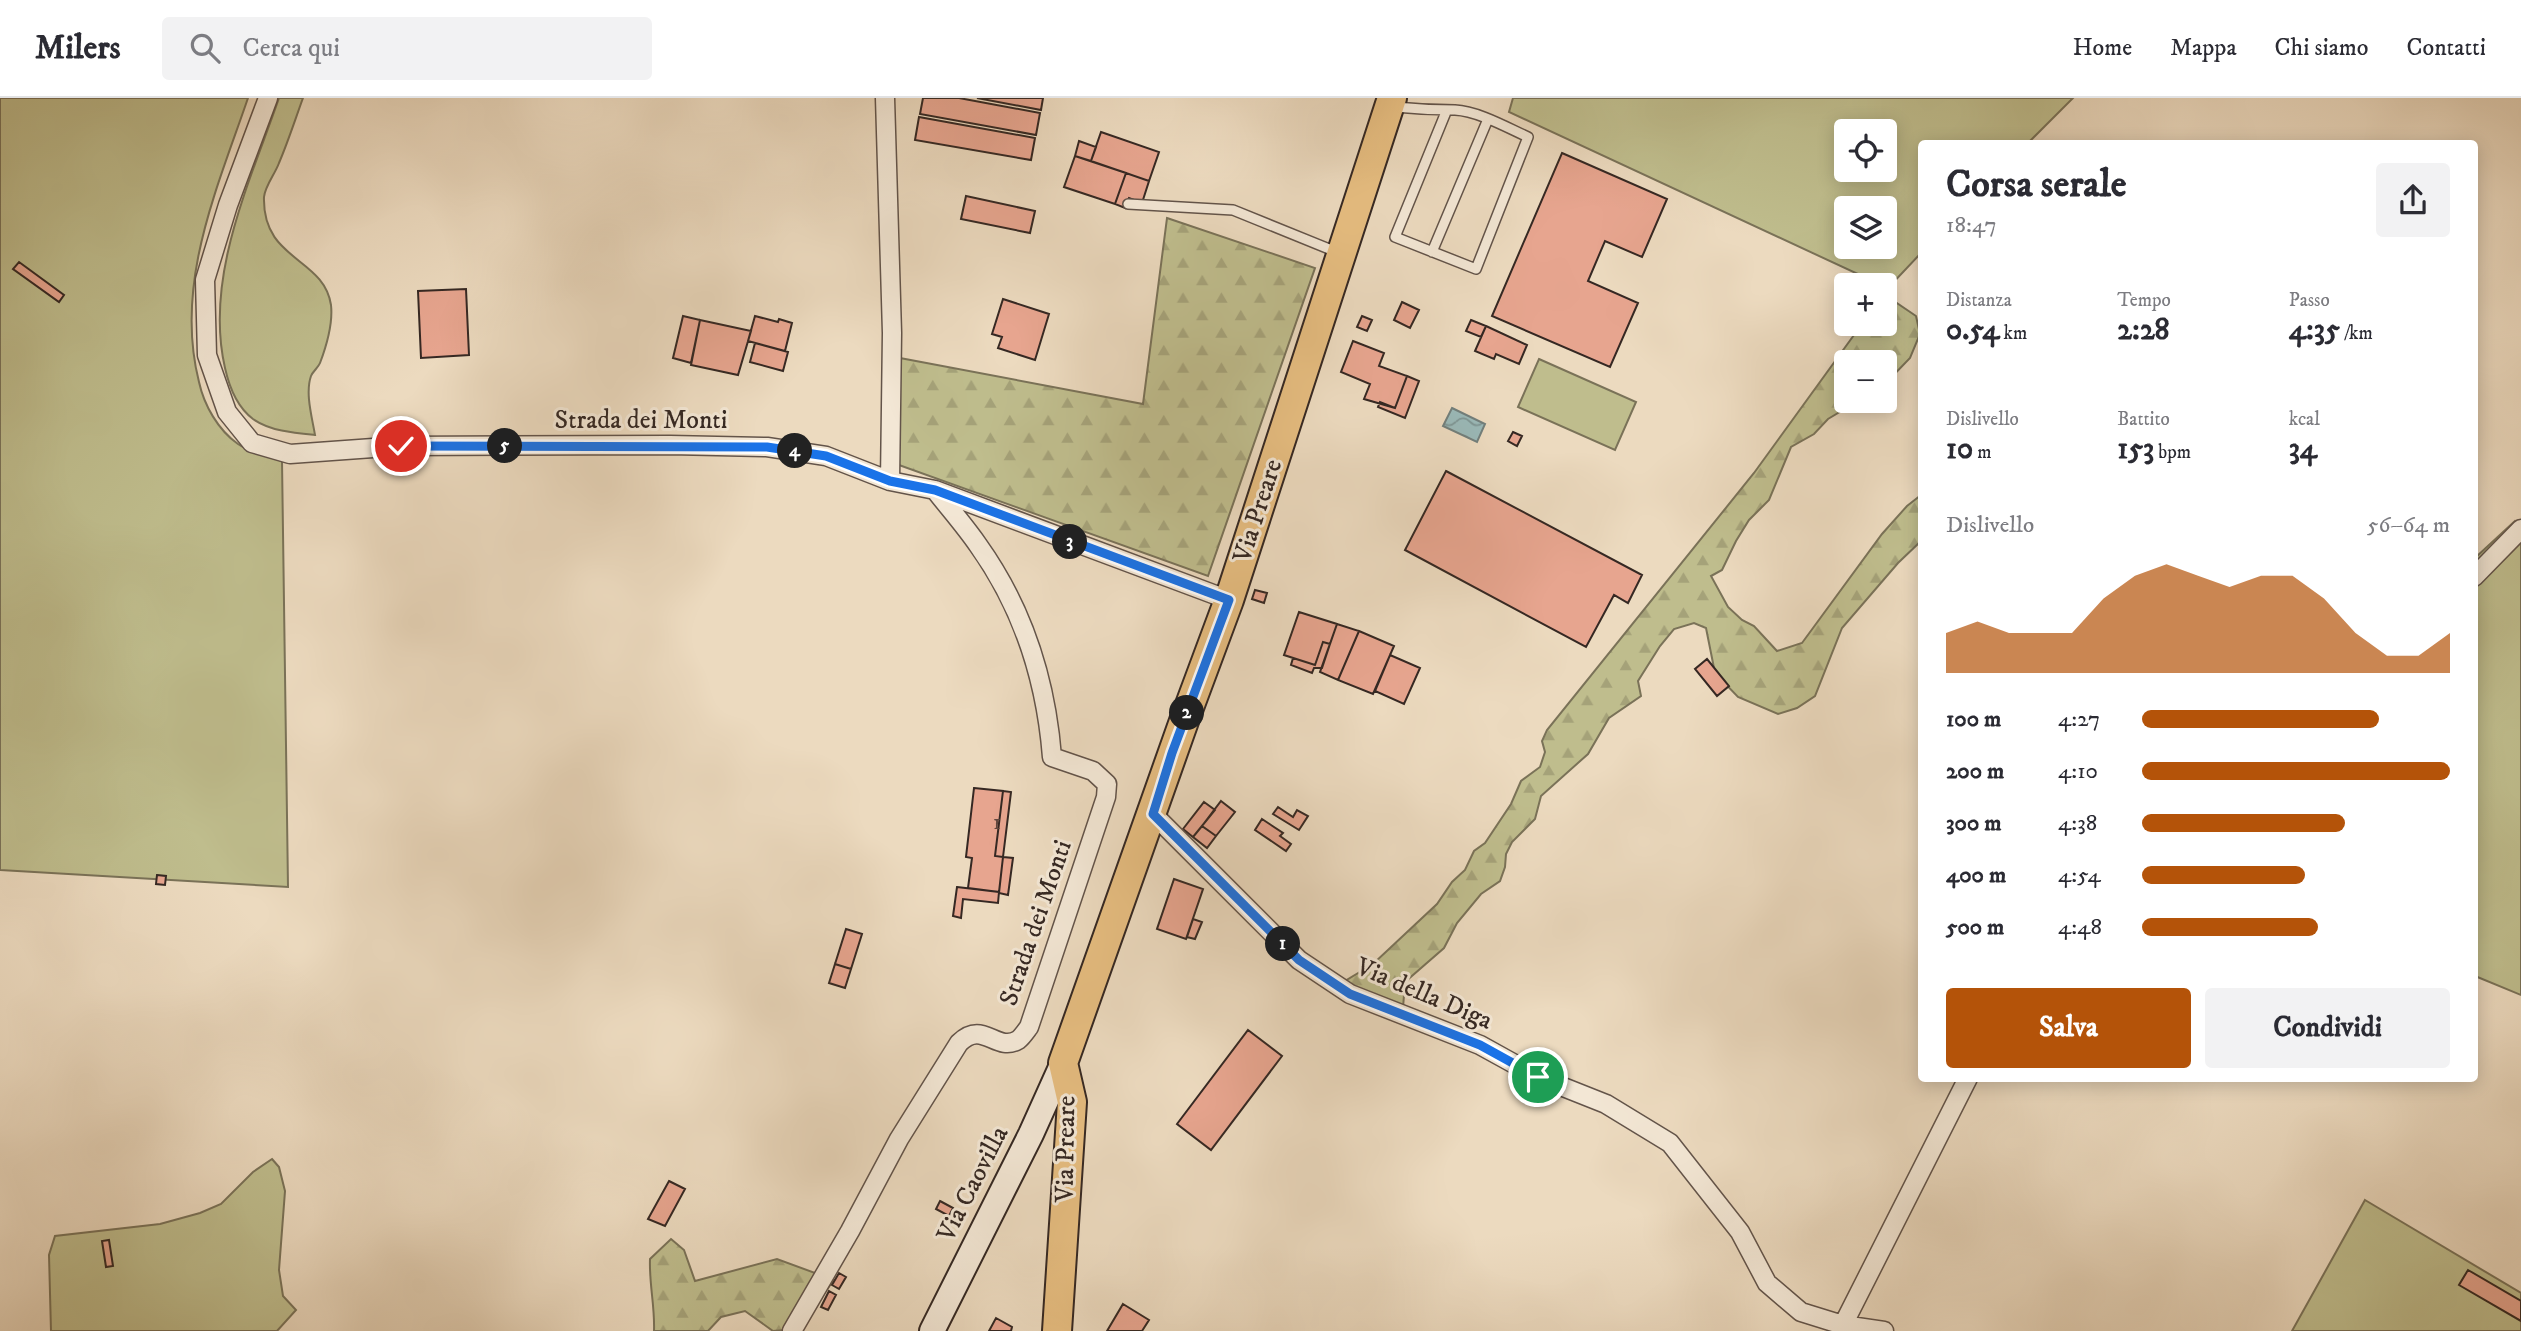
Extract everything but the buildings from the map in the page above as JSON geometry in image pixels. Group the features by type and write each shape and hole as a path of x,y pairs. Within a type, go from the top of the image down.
{"main road":[{"name":"Via Preare","path":"1057,1331 1072,1102 1063,1063 1229,600 1391,102"},
{"name":"Via Caovilla","path":"932,1331 1031,1134 1063,1063"}],"street":[{"name":"Strada dei Monti","path":"268,98 228,205 205,281 206,355 227,412 252,443 290,454 401,446 767,447 826,456 890,481 935,490 1229,600"},
{"path":"885,98 892,333 890,481"},
{"name":"Strada dei Monti","path":"792,1331 899,1139 959,1043 967,1035 978,1034 1005,1043 1018,1040 1029,1027 1106,797 1107,783 1094,771 1052,757 1044,694 1034,655 1011,600 979,546 935,490"},
{"path":"2478,573 2521,529"},
{"name":"Via della Diga","path":"1153,814 1299,960 1350,994 1480,1045 1538,1077 1606,1104 1670,1143 1740,1232 1767,1283 1801,1312 1843,1325 1884,1331"},
{"path":"1843,1325 1966,1082"}],"lane":[{"path":"1391,102 1446,112 1457,110 1488,119 1528,137 1476,270 1395,237 1446,112"},
{"path":"1432,252 1488,119"},
{"path":"1128,204 1233,210 1341,254"}],"green space":[{"path":"0,98 248,98 202,237 192,309 193,345 201,391 218,424 243,447 282,461 288,887 0,870"},
{"path":"279,98 303,98 265,193 266,218 282,247 317,277 326,289 331,305 327,342 309,383 315,435 275,429 247,414 234,396 229,382 220,334 225,265 233,230"},
{"path":"1513,98 2073,98 2031,140 1918,140 1918,256 1897,278 1897,273 1856,273 1509,112"},
{"path":"1167,218 1315,268 1208,576 885,460 884,355 1143,404"},
{"path":"1897,303 1916,316 1918,339 1910,358 1897,372 1897,350 1843,350 1853,336 1897,336"},
{"path":"1539,359 1636,402 1615,450 1518,407"},
{"path":"1834,363 1834,413 1838,413 1814,434 1791,447 1769,500 1749,520 1722,570 1711,576 1728,607 1742,620 1754,626 1777,651 1802,643 1882,534 1918,497 1918,544 1842,628 1815,696 1797,708 1778,714 1738,697 1715,673 1706,628 1694,623 1674,629 1638,681 1641,696 1609,718 1588,754 1541,796 1535,819 1512,842 1506,854 1500,881 1481,894 1457,923 1444,948 1405,982 1403,1008 1345,981 1373,964 1437,904 1452,882 1465,870 1474,851 1485,843 1511,804 1521,781 1540,767 1545,752 1542,741 1547,730 1754,473"},
{"path":"2515,521 2521,529 2521,995 2478,977 2478,555"},
{"path":"272,1159 279,1167 285,1191 279,1270 283,1296 296,1310 277,1331 51,1331 49,1255 55,1236 160,1224 200,1213 221,1204 253,1172"},
{"path":"2365,1200 2521,1293 2521,1331 2292,1331"},
{"path":"671,1239 684,1250 695,1281 777,1259 834,1280 797,1329 773,1331 745,1311 721,1317 708,1331 654,1331 650,1259"}],"water":[{"path":"1452,408 1485,424 1477,442 1443,426"}],"route":[{"path":"401,446 767,447 826,456 890,481 935,490 1229,600 1172,753 1153,814 1299,960 1350,994 1480,1045 1538,1077"}]}
